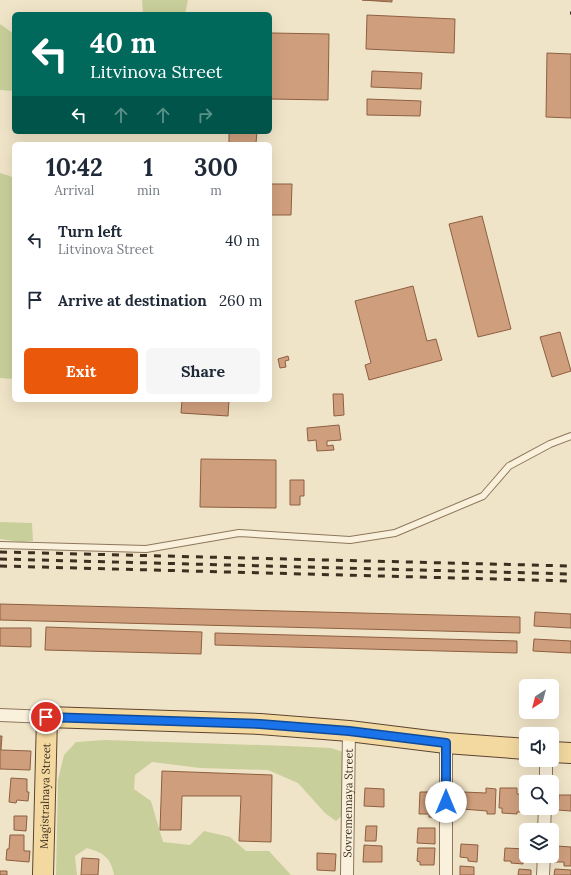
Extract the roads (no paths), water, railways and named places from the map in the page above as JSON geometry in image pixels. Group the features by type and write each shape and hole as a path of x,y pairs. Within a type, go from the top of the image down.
{"main road":[{"path":"46,717 260,724 349,731 446,743 519,749"},
{"name":"Magistralnaya Street","path":"43,875 46,717"},
{"path":"559,752 571,753"}],"street":[{"path":"0,715 46,717"},
{"name":"Sovremennaya Street","path":"347,875 349,731"},
{"path":"446,743 446,875"},
{"path":"543,875 544,863"}],"lane":[{"path":"0,545 146,549 239,533 350,540 395,533 482,496 509,466 550,444 571,436"}],"railway":[{"path":"0,552 571,566"},
{"path":"0,559 571,574"},
{"path":"0,566 571,581"}]}
